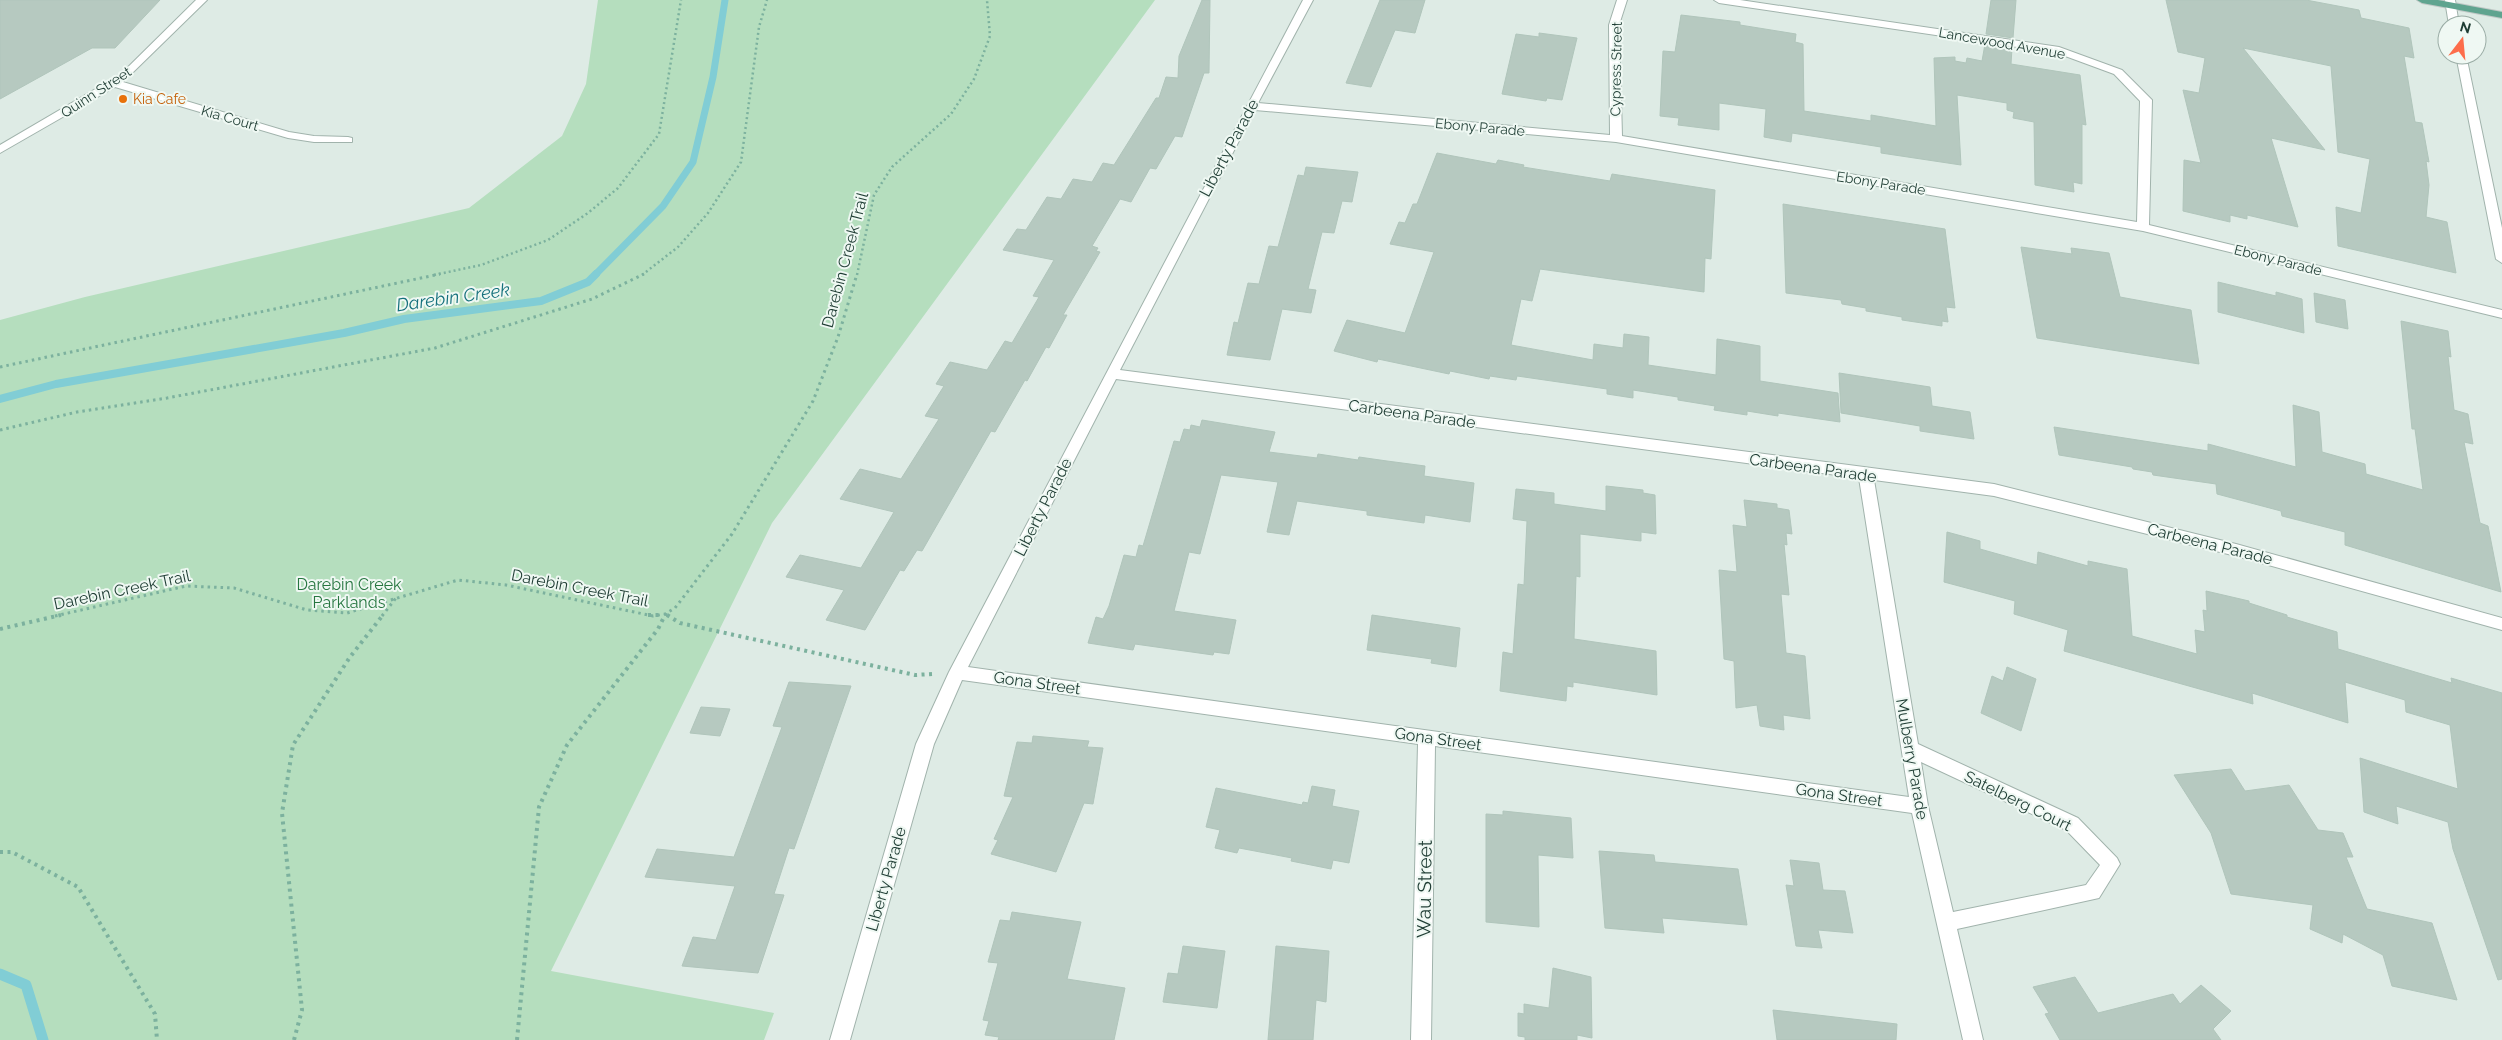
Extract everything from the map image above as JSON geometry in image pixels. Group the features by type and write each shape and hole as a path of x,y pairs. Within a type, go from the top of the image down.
{"main road":[{"path":"2422,0 2450,3 2502,15"}],"street":[{"name":"Quinn Street","path":"0,150 126,76 202,0"},
{"name":"Liberty Parade","path":"840,1040 926,744 958,672 1251,106 1308,0"},
{"name":"Cypress Street","path":"1616,139 1614,25 1622,0"},
{"name":"Lancewood Avenue","path":"1719,0 2059,50 2118,72 2146,100 2143,227"},
{"path":"2462,65 2501,246 2502,259"},
{"name":"Kia Court","path":"115,83 288,135 314,139 348,140"},
{"name":"Ebony Parade","path":"1251,106 1616,139 2143,227 2502,314"},
{"name":"Carbeena Parade","path":"1112,374 1866,475 1994,490 2236,550 2502,624"},
{"name":"Mulberry Parade","path":"1866,475 1919,806 1944,923 1973,1040"},
{"name":"Gona Street","path":"958,672 1919,806"},
{"name":"Wau Street","path":"1421,1040 1427,737"},
{"name":"Satelberg Court","path":"1910,749 2072,824 2111,864 2092,892 1944,923"}],"path":[{"path":"0,367 481,265 548,240 618,188 659,134 681,0"},
{"path":"0,430 78,412 167,398 435,348 592,299 642,275 678,247 702,220 741,162 749,114 759,27 767,0"},
{"name":"Darebin Creek Trail","path":"0,629 186,586 234,588 307,610 347,613 458,580 506,585 653,616 665,614 675,608 732,534 813,401 838,337 860,265 874,195 892,167 951,114 974,79 990,36 987,0"},
{"path":"294,1040 302,1010 282,813 293,744 350,657 397,597"},
{"path":"517,1040 539,807 567,745 658,628 665,614 680,623 915,675 958,672"},
{"path":"0,852 12,852 78,887 155,1014 157,1040"}],"green space":[{"name":"Darebin Creek Parklands","path":"598,0 1155,0 772,523 551,971 774,1013 764,1040 0,1040 0,320 85,297 469,208 562,136 586,84"}],"building":[{"path":"0,0 160,0 115,48 92,48 0,99"},
{"path":"1202,0 1210,0 1209,73 1204,73 1182,137 1175,136 1156,169 1150,168 1131,202 1120,199 1092,246 1098,248 1096,251 1100,252 1063,315 1067,315 1049,348 1046,347 995,432 991,431 922,551 917,550 904,571 900,570 865,630 826,620 844,590 786,577 800,555 861,568 894,512 840,499 860,469 901,479 939,419 925,416 944,386 936,384 950,362 987,370 1005,341 1012,343 1039,297 1033,296 1054,260 1003,250 1017,229 1026,230 1047,197 1061,199 1073,179 1092,182 1103,163 1114,165 1156,98 1159,98 1166,77 1178,78 1179,56"},
{"path":"1380,0 1425,0 1415,33 1395,30 1371,87 1346,83"},
{"path":"1991,0 2016,0 2013,38 1986,34"},
{"path":"2166,0 2306,0 2359,10 2361,18 2409,28 2414,58 2404,56 2415,122 2422,123 2429,162 2426,161 2429,185 2426,217 2447,222 2456,273 2338,246 2336,207 2361,213 2370,159 2338,152 2331,66 2243,48 2325,150 2271,138 2298,227 2247,215 2247,219 2230,215 2230,222 2183,211 2184,160 2201,163 2183,90 2199,93 2205,58 2178,52"},
{"path":"1681,15 1740,22 1740,25 1796,34 1795,42 1803,44 1804,111 1871,121 1871,115 1936,126 1934,58 1955,57 1955,61 1966,63 1967,58 1982,61 1985,44 2012,48 2011,64 2080,75 2086,125 2082,124 2082,184 2073,182 2074,192 2035,185 2034,122 2013,118 2014,112 2007,110 2007,103 1957,95 1961,165 1881,153 1881,147 1792,133 1791,142 1764,137 1766,109 1719,103 1719,130 1678,125 1679,118 1660,116 1663,51 1675,52"},
{"path":"1539,33 1577,38 1562,100 1547,98 1546,101 1502,94 1516,34 1539,37"},
{"path":"1437,153 1496,164 1498,160 1524,165 1523,167 1610,181 1612,174 1715,190 1711,259 1705,258 1704,292 1540,269 1532,301 1521,299 1511,345 1593,360 1594,344 1623,348 1624,334 1649,337 1648,365 1716,375 1717,339 1760,346 1760,381 1838,393 1840,422 1778,413 1778,416 1747,411 1747,415 1714,410 1715,406 1678,400 1678,397 1633,390 1633,398 1607,394 1607,389 1517,376 1516,380 1490,376 1489,379 1450,371 1449,374 1378,359 1377,362 1334,351 1347,320 1405,333 1434,252 1390,244 1399,222 1405,223 1413,204 1417,204"},
{"path":"1306,167 1358,172 1352,202 1342,201 1334,233 1322,232 1308,289 1316,290 1311,313 1282,309 1270,360 1227,355 1234,322 1238,323 1248,283 1259,284 1269,246 1278,247 1298,175 1304,176"},
{"path":"1783,204 1945,229 1955,308 1946,307 1948,322 1942,321 1942,326 1902,320 1902,317 1866,311 1866,308 1842,304 1841,300 1786,293"},
{"path":"2021,247 2072,254 2071,248 2109,253 2120,297 2191,310 2199,364 2037,338"},
{"path":"2218,282 2276,296 2276,292 2302,299 2304,333 2218,312"},
{"path":"2314,293 2345,300 2348,329 2316,322"},
{"path":"2401,321 2448,331 2451,357 2448,356 2454,410 2468,414 2473,444 2464,442 2480,523 2488,526 2501,592 2345,545 2345,532 2282,516 2281,511 2217,494 2216,484 2153,475 2152,472 2133,469 2132,467 2059,455 2054,427 2208,451 2208,444 2296,467 2293,405 2319,412 2322,452 2365,464 2366,474 2423,490 2415,429 2412,429"},
{"path":"1839,373 1930,387 1932,406 1970,412 1974,439 1920,431 1920,426 1841,413"},
{"path":"1202,420 1275,432 1269,452 1317,458 1318,454 1358,460 1359,457 1425,466 1424,476 1474,483 1470,522 1425,515 1424,523 1367,515 1367,511 1297,501 1289,535 1267,532 1278,482 1221,475 1200,554 1189,552 1174,611 1236,620 1229,654 1214,652 1213,655 1135,644 1133,650 1088,643 1096,617 1103,619 1109,606 1124,555 1136,557 1139,545 1143,546 1174,441 1180,442 1184,429 1190,430 1191,425 1200,427"},
{"path":"1606,486 1643,490 1643,493 1655,495 1656,534 1641,532 1641,541 1580,534 1580,577 1576,576 1574,639 1656,651 1657,695 1573,682 1573,687 1567,686 1566,701 1500,691 1503,652 1513,654 1518,584 1524,585 1527,521 1513,519 1516,489 1554,493 1554,504 1606,511"},
{"path":"1744,500 1777,504 1777,508 1789,510 1792,534 1786,533 1787,545 1784,544 1789,595 1781,594 1786,653 1805,656 1810,719 1783,715 1784,730 1760,726 1757,705 1736,708 1734,661 1724,659 1719,570 1737,572 1733,525 1747,527"},
{"path":"1947,532 1980,541 1980,549 2037,565 2038,552 2088,566 2088,561 2127,569 2132,636 2197,654 2195,630 2205,632 2203,610 2207,611 2206,591 2249,601 2249,603 2287,615 2287,617 2337,632 2338,649 2452,683 2451,678 2502,693 2502,979 2498,980 2453,849 2448,822 2396,806 2398,824 2364,812 2360,758 2458,789 2450,725 2406,712 2405,700 2345,682 2348,723 2252,693 2253,704 2064,651 2068,630 2014,614 2015,601 1944,582"},
{"path":"1372,615 1460,628 1456,667 1431,663 1432,659 1367,650"},
{"path":"2007,667 2036,679 2021,731 1981,713 1992,676 2003,681"},
{"path":"789,682 851,686 794,849 789,848 774,894 784,895 758,973 682,966 693,937 716,940 735,886 645,877 657,849 734,857 782,727 773,726"},
{"path":"701,707 730,709 720,736 690,733"},
{"path":"1033,736 1089,741 1087,747 1103,748 1093,804 1084,803 1056,872 991,854 998,840 994,839 1013,797 1004,796 1017,742 1032,743"},
{"path":"2231,769 2245,791 2289,785 2318,830 2343,833 2353,857 2346,857 2367,909 2432,923 2457,1000 2392,986 2383,955 2343,934 2342,943 2310,929 2313,905 2231,894 2211,833 2174,775"},
{"path":"1312,786 1335,790 1332,806 1359,811 1349,863 1333,860 1331,869 1291,861 1292,858 1239,848 1237,853 1215,848 1220,830 1206,827 1216,788 1302,805 1303,802 1308,803"},
{"path":"1503,811 1571,818 1573,858 1538,855 1539,927 1486,922 1486,814 1503,815"},
{"path":"1599,851 1654,855 1655,862 1738,869 1747,925 1662,918 1664,933 1605,928"},
{"path":"1790,860 1819,863 1823,890 1845,891 1853,933 1818,930 1822,948 1796,946 1786,885 1794,886"},
{"path":"1012,912 1081,922 1067,979 1125,988 1114,1040 998,1040 999,1037 985,1035 989,1021 983,1020 998,963 988,962 1000,920 1010,921"},
{"path":"1183,946 1225,951 1217,1008 1163,1002 1168,973 1178,974"},
{"path":"1276,946 1329,951 1326,1002 1316,1000 1313,1040 1268,1040"},
{"path":"1553,968 1591,977 1592,1038 1577,1035 1577,1040 1525,1040 1525,1037 1518,1036 1518,1013 1524,1014 1524,1004 1549,1008"},
{"path":"2075,977 2098,1013 2173,994 2180,1004 2201,985 2231,1011 2213,1029 2221,1040 2060,1040 2045,1014 2049,1013 2033,987"},
{"path":"1773,1010 1897,1024 1896,1040 1777,1040"}],"waterway":[{"name":"Darebin Creek","path":"595,275 663,206 693,162 713,77 725,0"},
{"name":"Darebin Creek","path":"0,399 56,384 344,333 404,319 541,301 588,282 595,275"},
{"name":"Darebin Creek","path":"0,974 26,985 43,1040"}],"place":[{"name":"Kia Cafe","path":"123,99"}]}
